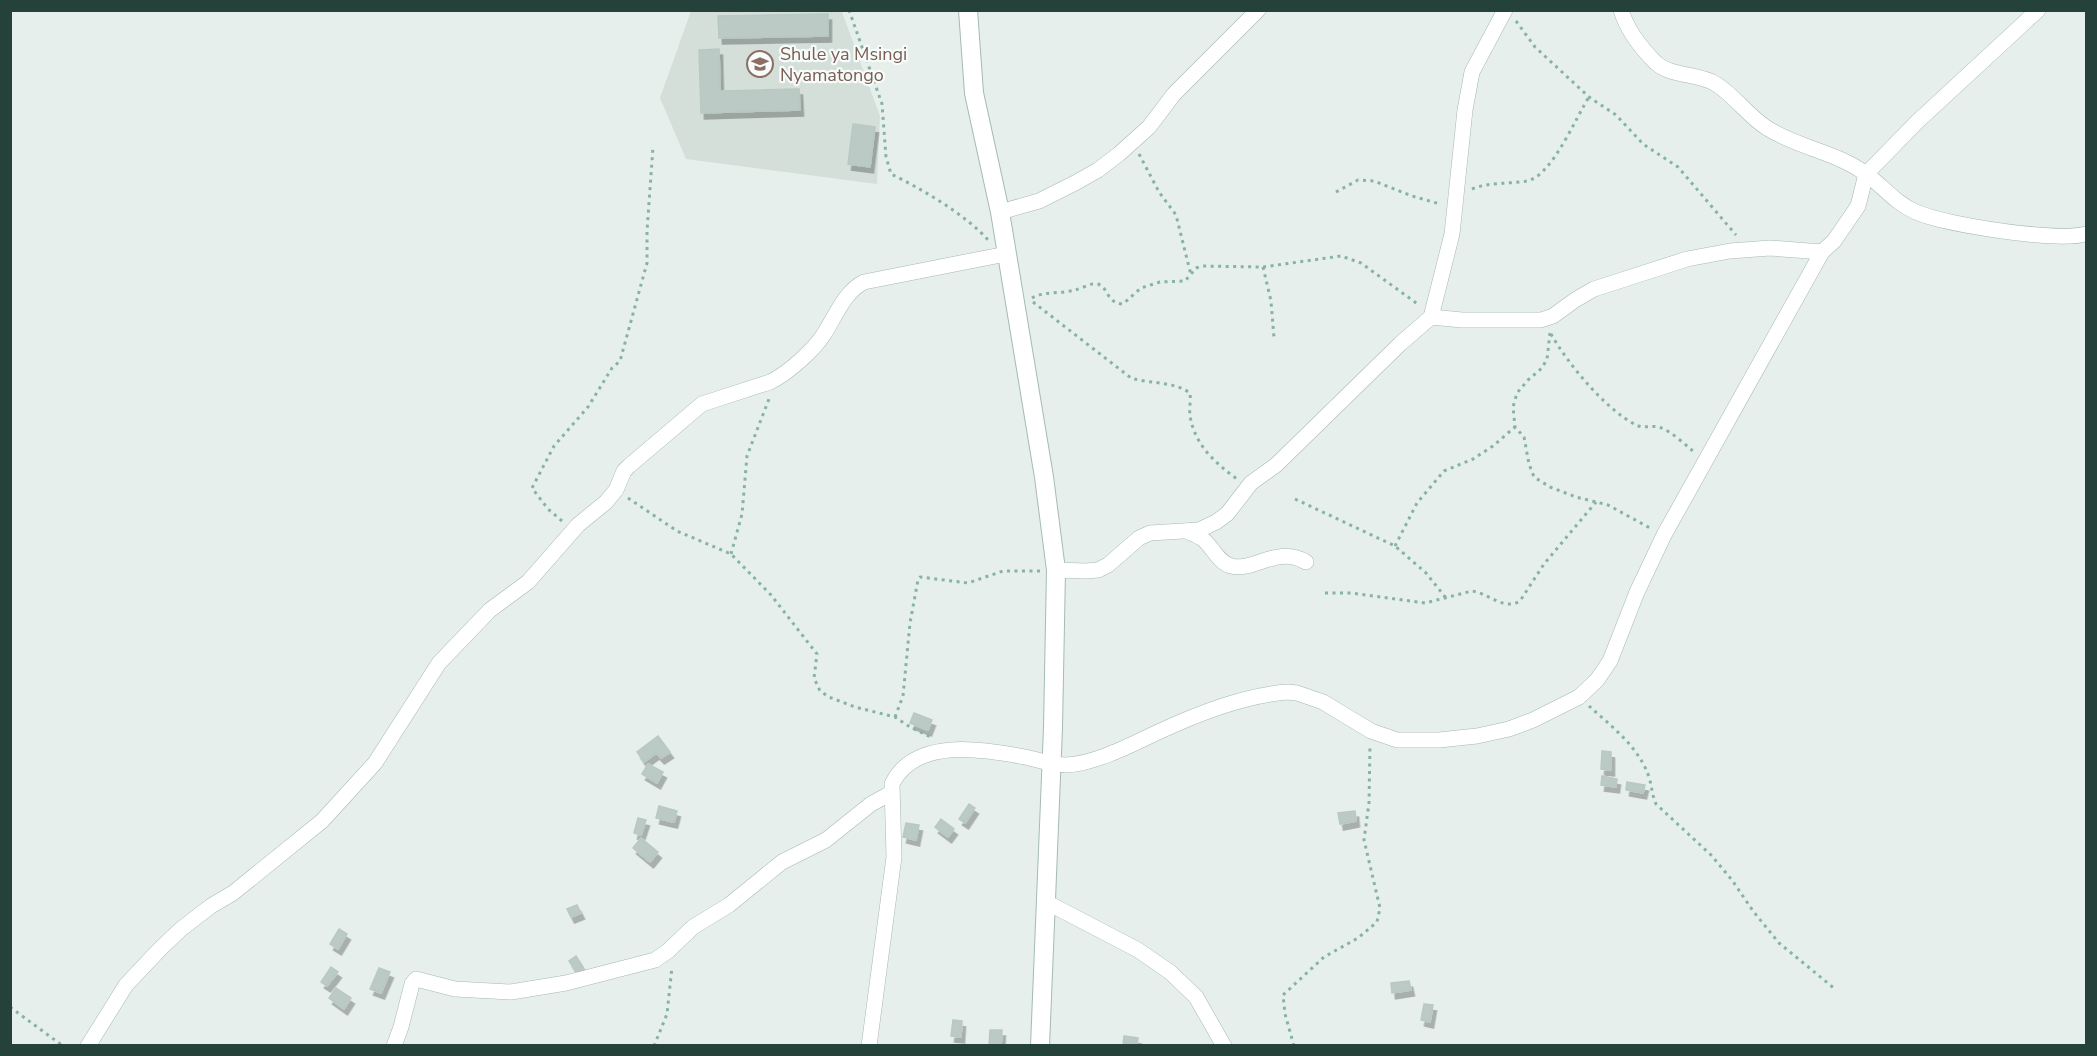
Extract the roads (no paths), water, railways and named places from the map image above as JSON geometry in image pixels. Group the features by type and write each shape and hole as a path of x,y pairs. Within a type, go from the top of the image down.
{"street":[{"path":"968,10 974,93 1000,212 1004,253 1044,477 1056,570 1052,764 1040,1046"},
{"path":"1000,212 1038,201 1098,170 1154,121 1180,87 1258,10"},
{"path":"1621,10 1625,22 1638,42 1658,64 1673,72 1713,82 1768,129 1839,158 1866,174 1896,201 1917,213 1941,220 2025,234 2086,234"},
{"path":"869,1046 894,857 892,784 896,775 918,757 933,752 957,750 1013,755 1066,765 1112,753 1213,709 1277,693 1296,693 1323,702 1371,731 1397,740 1439,740 1477,736 1509,729 1579,697 1597,680 1610,661 1636,592 1664,535 1822,252 1834,241 1858,206 1866,174 1918,121 2038,10"},
{"path":"1056,570 1098,570 1108,566 1140,538 1150,533 1204,529 1216,522 1227,514 1247,487 1283,459 1392,351 1431,317 1450,245 1465,110 1472,72 1510,15"},
{"path":"1431,317 1462,320 1541,321 1553,316 1594,289 1687,259 1748,250 1799,249 1822,252"},
{"path":"88,1046 126,985 160,949 181,929 232,893 322,821 375,763 439,663 490,610 528,582 572,530 606,502 629,466 694,409 710,400 775,380 817,344 856,286 877,278 1004,253"},
{"path":"1186,531 1203,539 1224,563 1234,566 1277,557 1297,557 1306,562"},
{"path":"393,1046 401,1027 412,984 416,979 455,989 511,992 566,983 655,960 693,927 729,905 782,862 826,840 871,804 891,793"},
{"path":"1046,902 1138,950 1170,972 1196,998 1224,1046"}],"place":[{"name":"Shule ya Msingi Nyamatongo","path":"760,64"}]}
